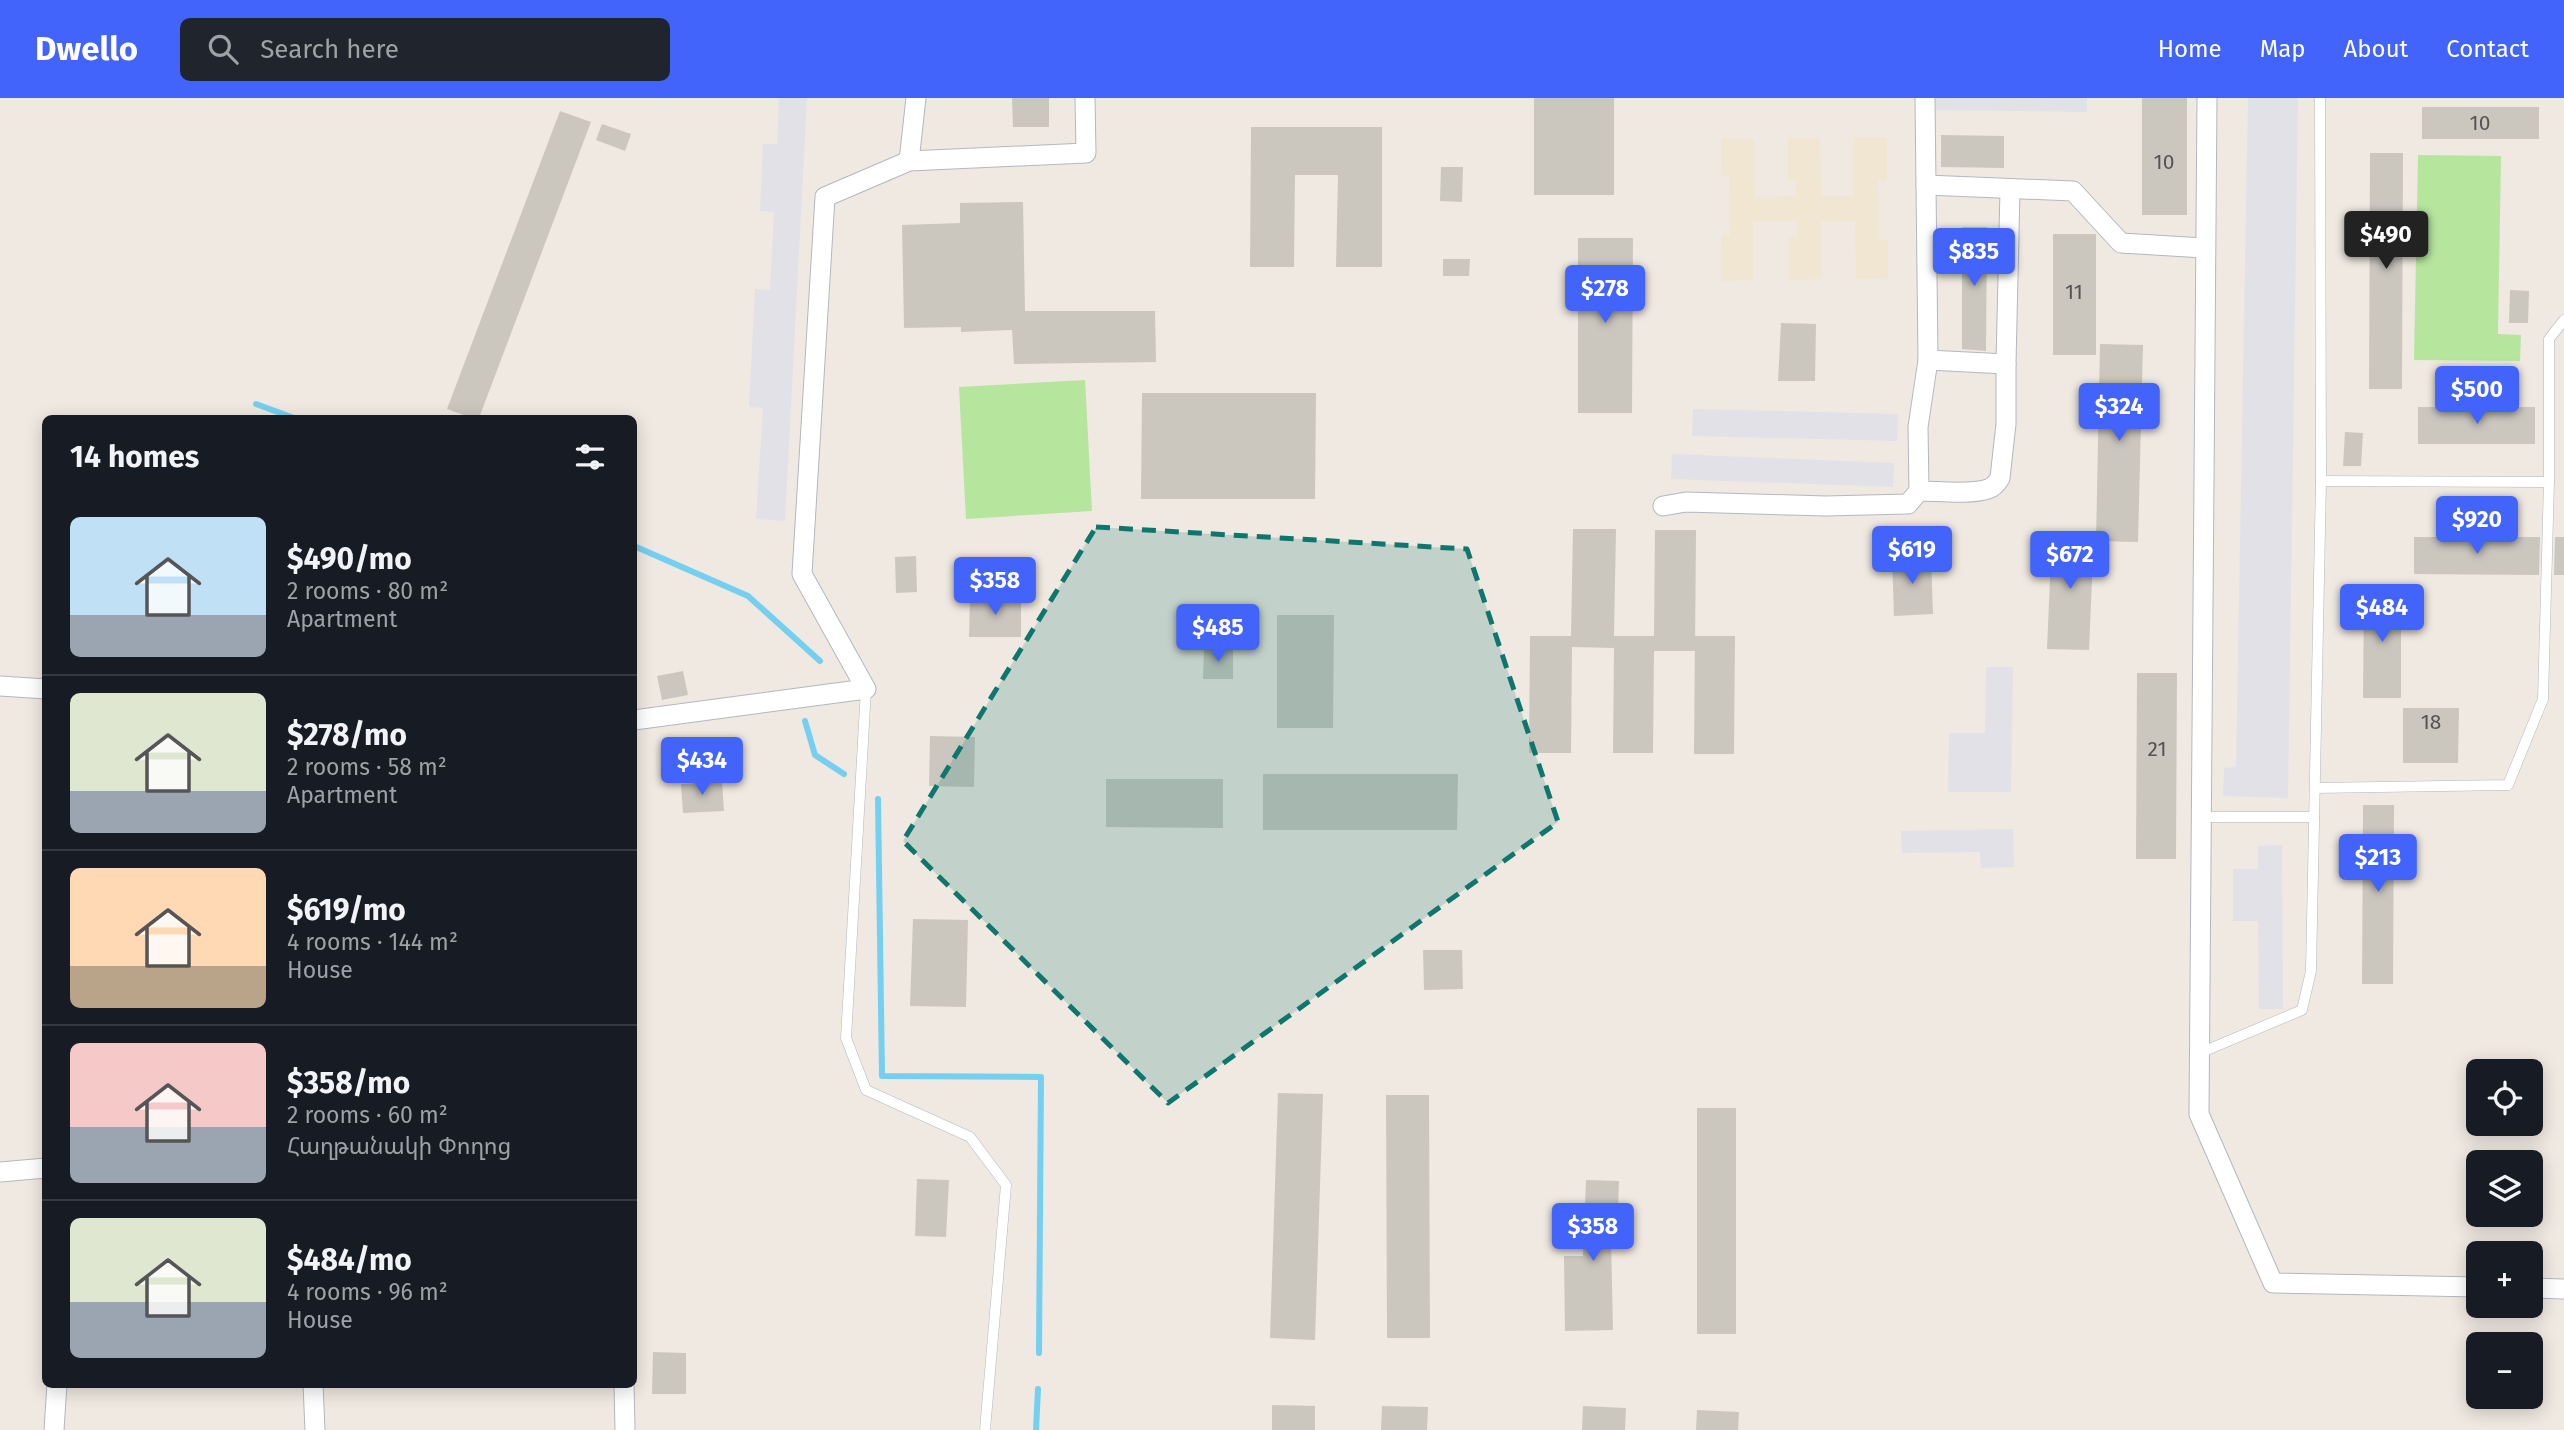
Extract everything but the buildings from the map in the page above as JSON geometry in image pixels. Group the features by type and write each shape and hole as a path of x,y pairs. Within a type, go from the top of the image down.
{"street":[{"path":"909,161 916,98"},
{"path":"637,720 866,689 802,574 825,197 909,161 1086,153 1085,98"},
{"path":"1663,506 1686,502 1826,506 1908,504 1919,491 1918,426 1928,360 1925,98"},
{"path":"2207,98 2199,1114 2273,1283 2466,1287"},
{"path":"1926,186 2073,191 2121,243 2204,248"},
{"path":"1919,491 1987,490 2000,478 2006,424 2010,190"},
{"path":"1928,360 2006,364"},
{"path":"0,686 42,689"},
{"path":"0,1172 42,1168"},
{"path":"2543,1288 2564,1289"},
{"path":"54,1430 57,1388"},
{"path":"313,1388 315,1430"},
{"path":"624,1388 625,1430"}],"lane":[{"path":"2200,1053 2302,1010 2311,971 2321,481 2320,98"},
{"path":"2315,788 2508,785 2543,699 2549,482 2549,339 2564,320"},
{"path":"2321,481 2549,482"},
{"path":"866,689 846,1038 866,1090 970,1137 1006,1185 985,1430"},
{"path":"2201,817 2314,817"}],"highlighted area":[{"path":"1096,527 1467,549 1558,822 1168,1103 903,841"}],"shaded area":[{"path":"779,98 807,98 785,521 756,519 763,408 749,407 755,289 770,290 774,212 760,211 763,144 777,144"},
{"path":"1931,98 2087,98 2087,112 1931,110"},
{"path":"2248,98 2298,98 2288,798 2223,796 2224,768 2236,767"},
{"path":"1854,137 1887,137 1887,180 1878,181 1879,239 1888,240 1888,278 1856,279 1855,221 1821,222 1822,279 1789,280 1789,237 1797,237 1797,221 1753,221 1753,280 1722,281 1721,236 1730,235 1729,176 1721,175 1721,139 1754,139 1755,197 1796,196 1796,180 1788,180 1788,138 1820,138 1821,196 1854,196"},
{"path":"1693,409 1898,414 1897,441 1692,436"},
{"path":"1672,454 1894,463 1893,487 1671,479"},
{"path":"1986,667 2013,667 2011,792 1948,792 1949,733 1985,733"},
{"path":"2013,829 2014,867 1981,868 1980,852 1902,853 1901,831"},
{"path":"2282,845 2283,1009 2259,1009 2258,921 2233,921 2233,869 2258,869 2258,846"}],"green space":[{"path":"2418,155 2501,156 2498,334 2521,335 2520,361 2414,360"},
{"path":"1085,380 1092,511 966,519 959,387"}],"waterway":[{"path":"256,404 286,415"},
{"path":"637,547 748,596 820,661"},
{"path":"805,721 815,755 844,774"},
{"path":"878,799 882,1076 1041,1077 1039,1353"},
{"path":"1036,1430 1038,1389"}]}
